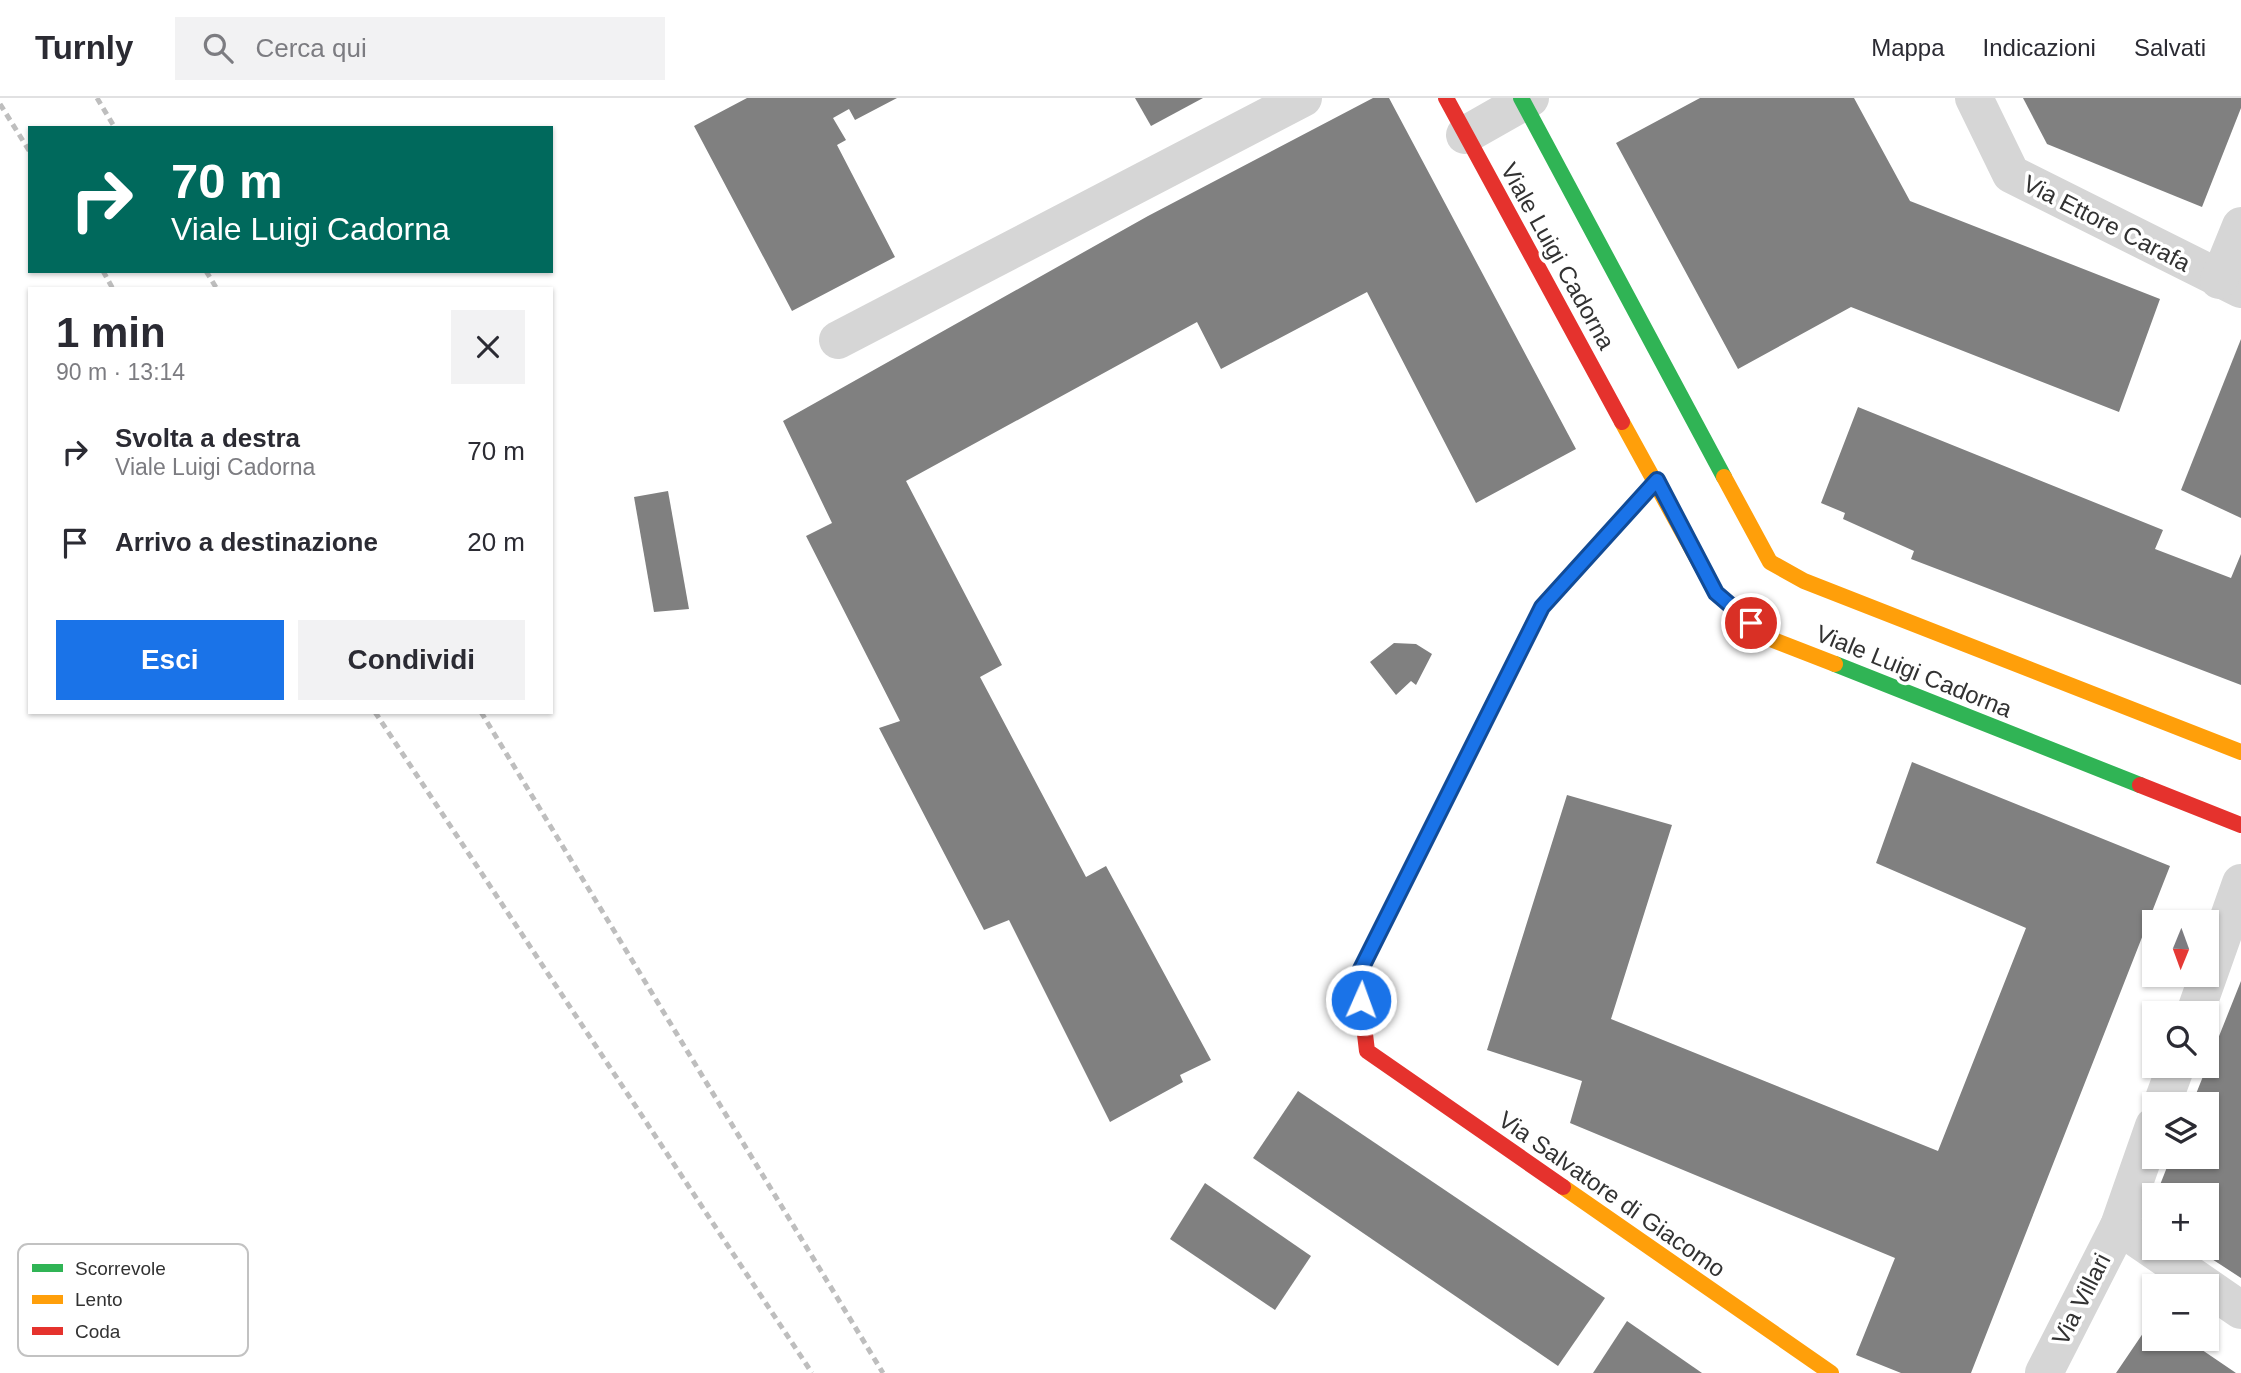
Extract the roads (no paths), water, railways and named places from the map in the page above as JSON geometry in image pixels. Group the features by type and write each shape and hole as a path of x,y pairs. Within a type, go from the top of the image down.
{"main road":[{"name":"Viale Luigi Cadorna","path":"1446,98 1657,480 1716,593 1768,638 2241,825"},
{"name":"Viale Luigi Cadorna","path":"1525,99 1770,562 1804,581 2241,752"},
{"name":"Via Salvatore di Giacomo","path":"1657,480 1542,607 1358,975 1367,1051 1831,1373"}],"street":[{"path":"838,340 1303,98"},
{"name":"Via Ettore Carafa","path":"1974,98 2011,174 2230,285"},
{"path":"1465,135 1525,99"},
{"path":"2230,285 2241,226"},
{"path":"2198,1001 2241,883"},
{"name":"Via Villari","path":"2044,1373 2119,1226 2142,1160"},
{"name":"Via Villari","path":"2119,1226 2241,1310"}],"railway":[{"path":"97,98 114,126"},
{"path":"0,104 28,149"},
{"path":"104,273 112,287"},
{"path":"207,273 216,287"},
{"path":"376,714 812,1373"},
{"path":"482,714 883,1373"}]}
